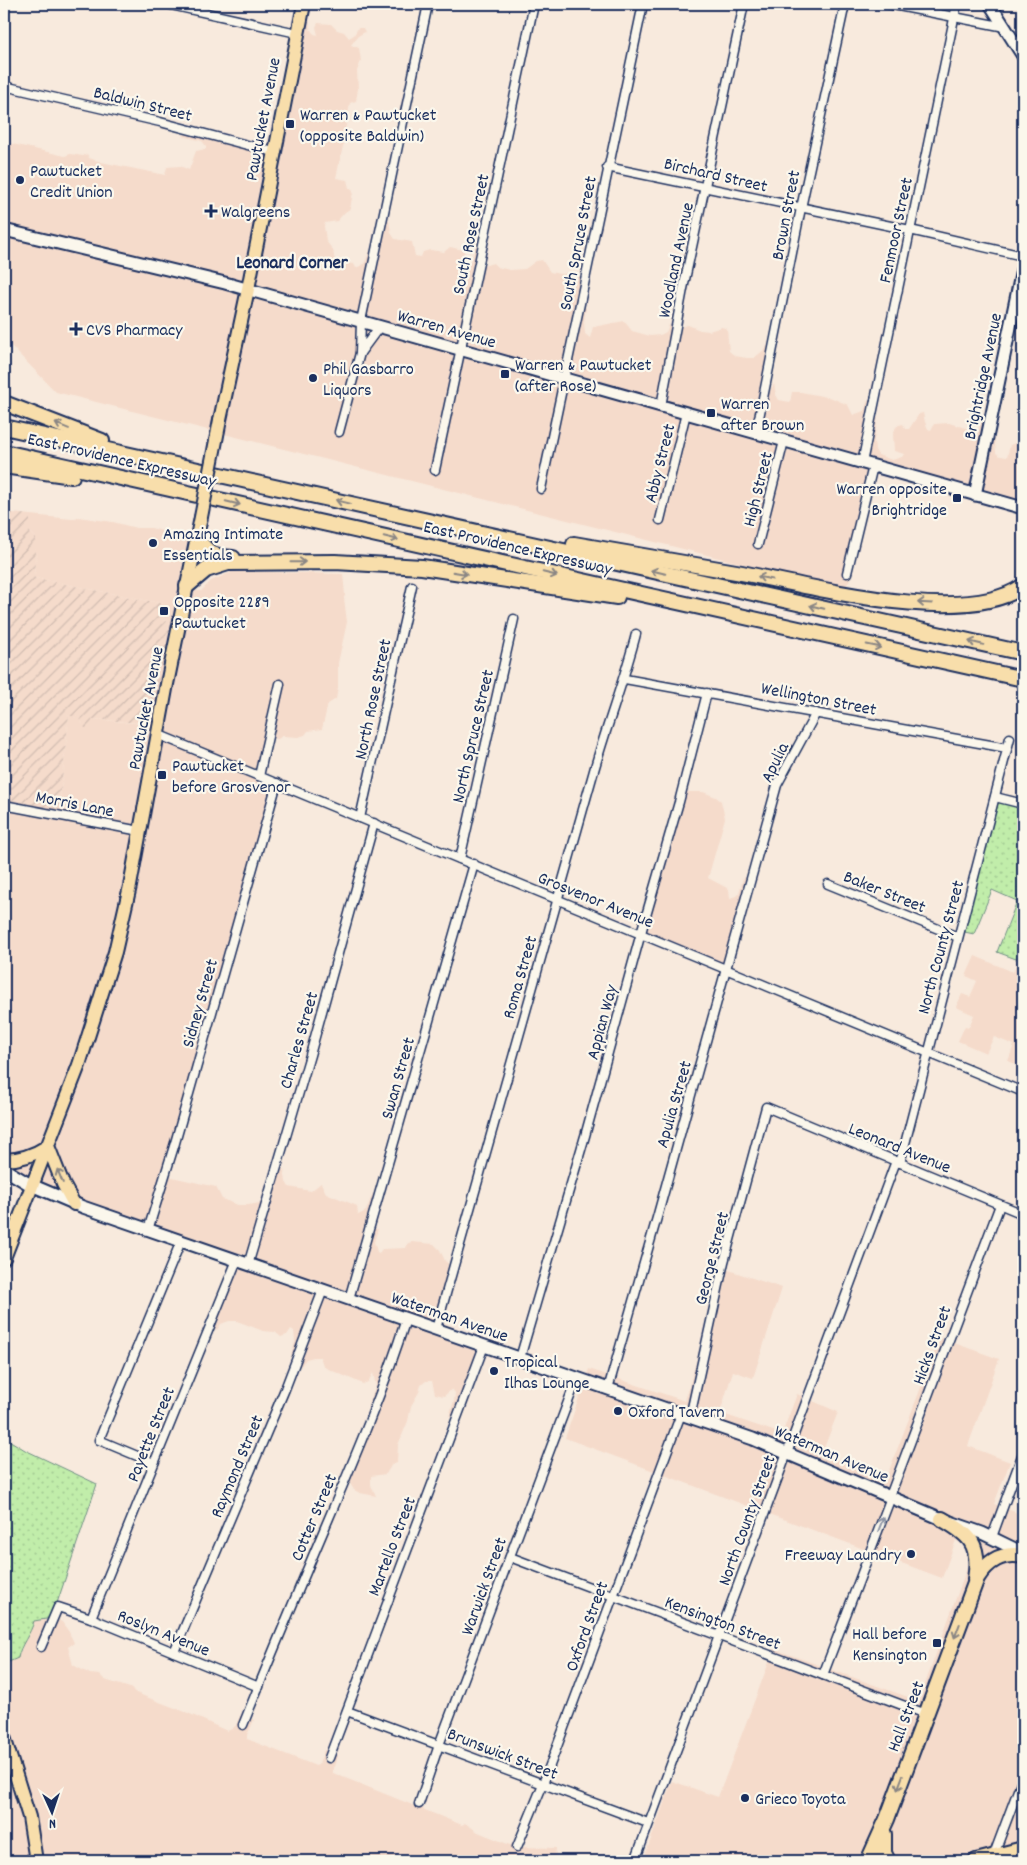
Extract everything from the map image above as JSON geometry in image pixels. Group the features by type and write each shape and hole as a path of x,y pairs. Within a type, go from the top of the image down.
{"highway":[{"path":"4,403 73,431 157,461"},
{"name":"East Providence Expressway","path":"4,427 1023,653"},
{"name":"East Providence Expressway","path":"4,452 1023,678"},
{"path":"4,466 185,492"},
{"path":"391,513 878,599 937,604 968,603 997,599 1013,593 1023,586"},
{"path":"196,538 206,550 215,556 270,563"},
{"path":"187,586 201,573 228,563 335,562 428,568 741,616"},
{"path":"942,1519 963,1532 974,1546 977,1562 974,1585"},
{"name":"Hall Street","path":"868,1861 887,1819 974,1585 982,1572 994,1560 1010,1555 1023,1555"},
{"path":"887,1819 883,1842 884,1853 888,1861"},
{"path":"982,1860 1023,1849"}],"main road":[{"name":"Pawtucket Avenue","path":"4,1258 79,1065 115,952 125,909 200,517 248,289 304,4"},
{"path":"990,4 1023,56"},
{"name":"Warren Avenue","path":"4,230 148,263 248,289 1023,508"},
{"name":"Brightridge Avenue","path":"975,495 1023,265"},
{"path":"4,1160 15,1160 35,1154 48,1146 63,1184 74,1204"},
{"name":"Waterman Avenue","path":"4,1169 33,1186 74,1204 686,1415 787,1452 942,1519 992,1537 1023,1555"},
{"path":"4,1737 29,1817 36,1861"}],"street":[{"path":"166,4 297,33"},
{"path":"339,432 360,353 361,321 428,4"},
{"name":"South Rose Street","path":"435,470 534,4"},
{"name":"South Spruce Street","path":"540,489 643,4"},
{"name":"Woodland Avenue","path":"661,406 683,289 744,4"},
{"name":"Brown Street","path":"756,433 801,208 845,4"},
{"path":"888,4 1005,27"},
{"name":"Fenmoor Street","path":"847,572 910,230 957,4"},
{"name":"Baldwin Street","path":"4,86 160,122 274,152"},
{"name":"Birchard Street","path":"607,167 910,230 1023,256"},
{"path":"360,353 380,326"},
{"name":"Abby Street","path":"660,520 686,413"},
{"name":"High Street","path":"758,544 784,441"},
{"name":"North Rose Street","path":"360,818 412,586"},
{"name":"North Spruce Street","path":"460,859 514,619"},
{"name":"Roma Street","path":"436,1329 484,1153 593,772 624,679 636,634"},
{"name":"Wellington Street","path":"624,679 1008,748"},
{"path":"259,776 280,684"},
{"name":"Appian Way","path":"520,1358 679,802 707,693"},
{"name":"Apulia","path":"765,827 777,784 816,713"},
{"name":"Grosvenor Avenue","path":"157,734 1023,1092"},
{"name":"North County Street","path":"635,1861 787,1452 898,1162 1010,738"},
{"name":"Sidney Street","path":"148,1230 175,1143 277,783"},
{"path":"995,797 1023,804"},
{"name":"Morris Lane","path":"4,805 140,831"},
{"name":"Charles Street","path":"248,1264 310,1055 374,823"},
{"name":"Apulia Street","path":"608,1389 765,827"},
{"name":"Swan Street","path":"349,1299 474,864"},
{"name":"Baker Street","path":"828,884 958,938"},
{"name":"Leonard Avenue","path":"766,1108 1023,1214"},
{"name":"George Street","path":"686,1415 724,1262 766,1108"},
{"name":"Hicks Street","path":"823,1675 1000,1205"},
{"path":"154,1463 99,1440 181,1241"},
{"name":"Payette Street","path":"91,1618 237,1260"},
{"name":"Raymond Street","path":"174,1652 285,1389 323,1290"},
{"name":"Cotter Street","path":"243,1725 370,1421 392,1366 406,1319"},
{"name":"Martello Street","path":"329,1758 484,1346"},
{"name":"Warwick Street","path":"419,1804 439,1745 577,1378"},
{"name":"Oxford Street","path":"517,1847 543,1784 613,1596 686,1415"},
{"path":"992,1537 1023,1453"},
{"name":"Kensington Street","path":"510,1557 926,1714"},
{"name":"Roslyn Avenue","path":"41,1647 58,1607 91,1618 259,1687"},
{"name":"Brunswick Street","path":"347,1711 648,1823"},
{"path":"982,1860 1023,1777"}],"shaded area":[{"path":"314,4 309,17 310,29 314,34 318,35 316,27 318,23 331,24 337,30 344,32 349,38 354,35 358,28 363,28 365,32 358,36 351,45 359,48 361,61 357,71 358,89 356,101 350,103 345,132 348,136 343,146 336,178 347,180 349,188 352,189 350,209 337,221 325,223 324,226 326,241 333,250 335,262 354,264 356,268 364,264 370,251 374,255 383,222 389,220 391,233 395,239 412,242 415,256 421,257 423,252 430,250 444,252 450,247 463,250 465,254 463,264 466,264 471,261 479,236 485,241 480,267 493,263 497,267 510,270 525,269 536,261 542,260 550,272 560,274 575,273 584,282 580,308 586,308 585,334 590,338 593,327 624,321 632,331 650,336 666,332 669,325 673,329 688,325 700,330 709,331 722,327 727,329 729,351 735,356 747,358 754,358 768,345 771,349 765,395 768,394 774,384 779,400 790,402 792,392 832,398 848,405 853,415 864,411 868,400 874,405 872,424 878,417 874,440 875,450 878,455 892,460 902,457 904,454 894,451 893,434 896,427 903,424 905,429 909,429 919,414 923,413 928,429 931,430 934,424 949,423 969,429 972,437 977,434 984,415 987,419 991,436 994,433 996,453 1000,456 1007,457 1010,445 1015,443 1023,444 1023,505 874,464 848,571 849,582 843,589 56,392 11,346 4,343 4,142 65,156 70,154 83,156 87,154 89,158 101,162 165,175 167,167 180,166 189,170 196,151 206,149 202,141 183,136 189,129 273,148 306,6"},
{"path":"4,512 30,515 30,532 36,538 35,578 164,604 163,620 179,625 160,725 93,719 89,728 85,728 79,719 69,715 60,800 63,804 62,815 4,805"},
{"path":"30,515 72,519 78,517 113,522 136,528 151,528 178,535 194,542 186,591 201,591 211,581 234,571 343,574 347,622 338,663 336,699 328,704 322,729 308,731 305,735 298,737 282,736 275,739 270,735 261,773 275,779 167,1174 172,1177 216,1187 222,1199 238,1205 260,1203 263,1209 277,1170 284,1169 286,1182 289,1187 311,1191 321,1183 326,1193 357,1206 358,1215 366,1211 373,1193 379,1199 371,1229 378,1229 374,1242 377,1252 379,1253 382,1249 406,1248 408,1243 412,1242 434,1244 440,1250 445,1261 454,1268 438,1328 485,1344 458,1415 449,1416 455,1393 452,1389 444,1396 435,1394 432,1381 426,1381 421,1385 411,1406 408,1421 398,1445 397,1462 392,1464 386,1474 371,1476 371,1485 376,1496 354,1490 347,1478 377,1403 369,1403 376,1386 373,1373 368,1382 363,1384 326,1368 320,1357 306,1359 301,1366 296,1362 297,1357 291,1356 295,1342 294,1331 291,1329 287,1335 281,1337 275,1332 263,1331 237,1321 229,1321 221,1324 217,1330 212,1326 236,1264 36,1194 4,1173 4,805 63,804 60,801 69,714 80,719 82,724 93,719 143,724 178,625 163,620 164,604 35,578 36,538 30,532"},
{"path":"683,792 703,792 721,801 725,818 708,878 729,889 730,898 739,893 743,878 746,877 750,882 728,966 644,931"},
{"path":"1023,948 1023,1067 1008,1061 1014,1045 994,1037 986,1053 958,1041 965,1026 969,1027 974,1015 956,1007 962,994 970,997 977,981 966,976 975,956 1013,972"},
{"path":"723,1268 782,1288 753,1378 733,1371 720,1413 782,1434 797,1394 838,1412 822,1453 885,1481 940,1338 999,1359 968,1446 1010,1462 994,1504 1023,1515 1023,1861 643,1861 672,1781 718,1797 774,1649 919,1701 968,1565 966,1550 956,1540 942,1578 565,1438 589,1369 685,1401"},
{"path":"55,1618 62,1622 74,1643 68,1647 73,1665 90,1674 100,1675 105,1680 130,1688 136,1693 188,1713 227,1731 236,1725 240,1716 254,1720 247,1739 316,1766 319,1764 324,1750 329,1751 338,1755 333,1773 462,1825 465,1823 478,1832 510,1845 514,1843 517,1847 556,1848 555,1861 4,1861 4,1664 20,1652 34,1621"}],"green space":[{"path":"997,793 1023,802 1023,944 1016,959 997,952 1017,901 992,890 974,934 960,931"},
{"path":"4,1437 25,1450 97,1484 52,1618 34,1621 18,1658 4,1664"}],"place":[{"name":"Warren & Pawtucket (opposite Baldwin)","path":"290,124"},
{"name":"Pawtucket Credit Union","path":"20,180"},
{"name":"Walgreens","path":"211,211"},
{"name":"CVS Pharmacy","path":"76,329"},
{"name":"Warren & Pawtucket (after Rose)","path":"505,374"},
{"name":"Phil Gasbarro Liquors","path":"313,378"},
{"name":"Warren after Brown","path":"711,413"},
{"name":"Warren opposite Brightridge","path":"957,498"},
{"name":"Amazing Intimate Essentials","path":"153,543"},
{"name":"Opposite 2289 Pawtucket","path":"164,611"},
{"name":"Pawtucket before Grosvenor","path":"162,775"},
{"name":"Tropical Ilhas Lounge","path":"494,1371"},
{"name":"Oxford Tavern","path":"618,1411"},
{"name":"Freeway Laundry","path":"911,1554"},
{"name":"Hall before Kensington","path":"937,1643"},
{"name":"Grieco Toyota","path":"745,1798"}],"district":[{"name":"Leonard Corner","path":"292,261"}]}
